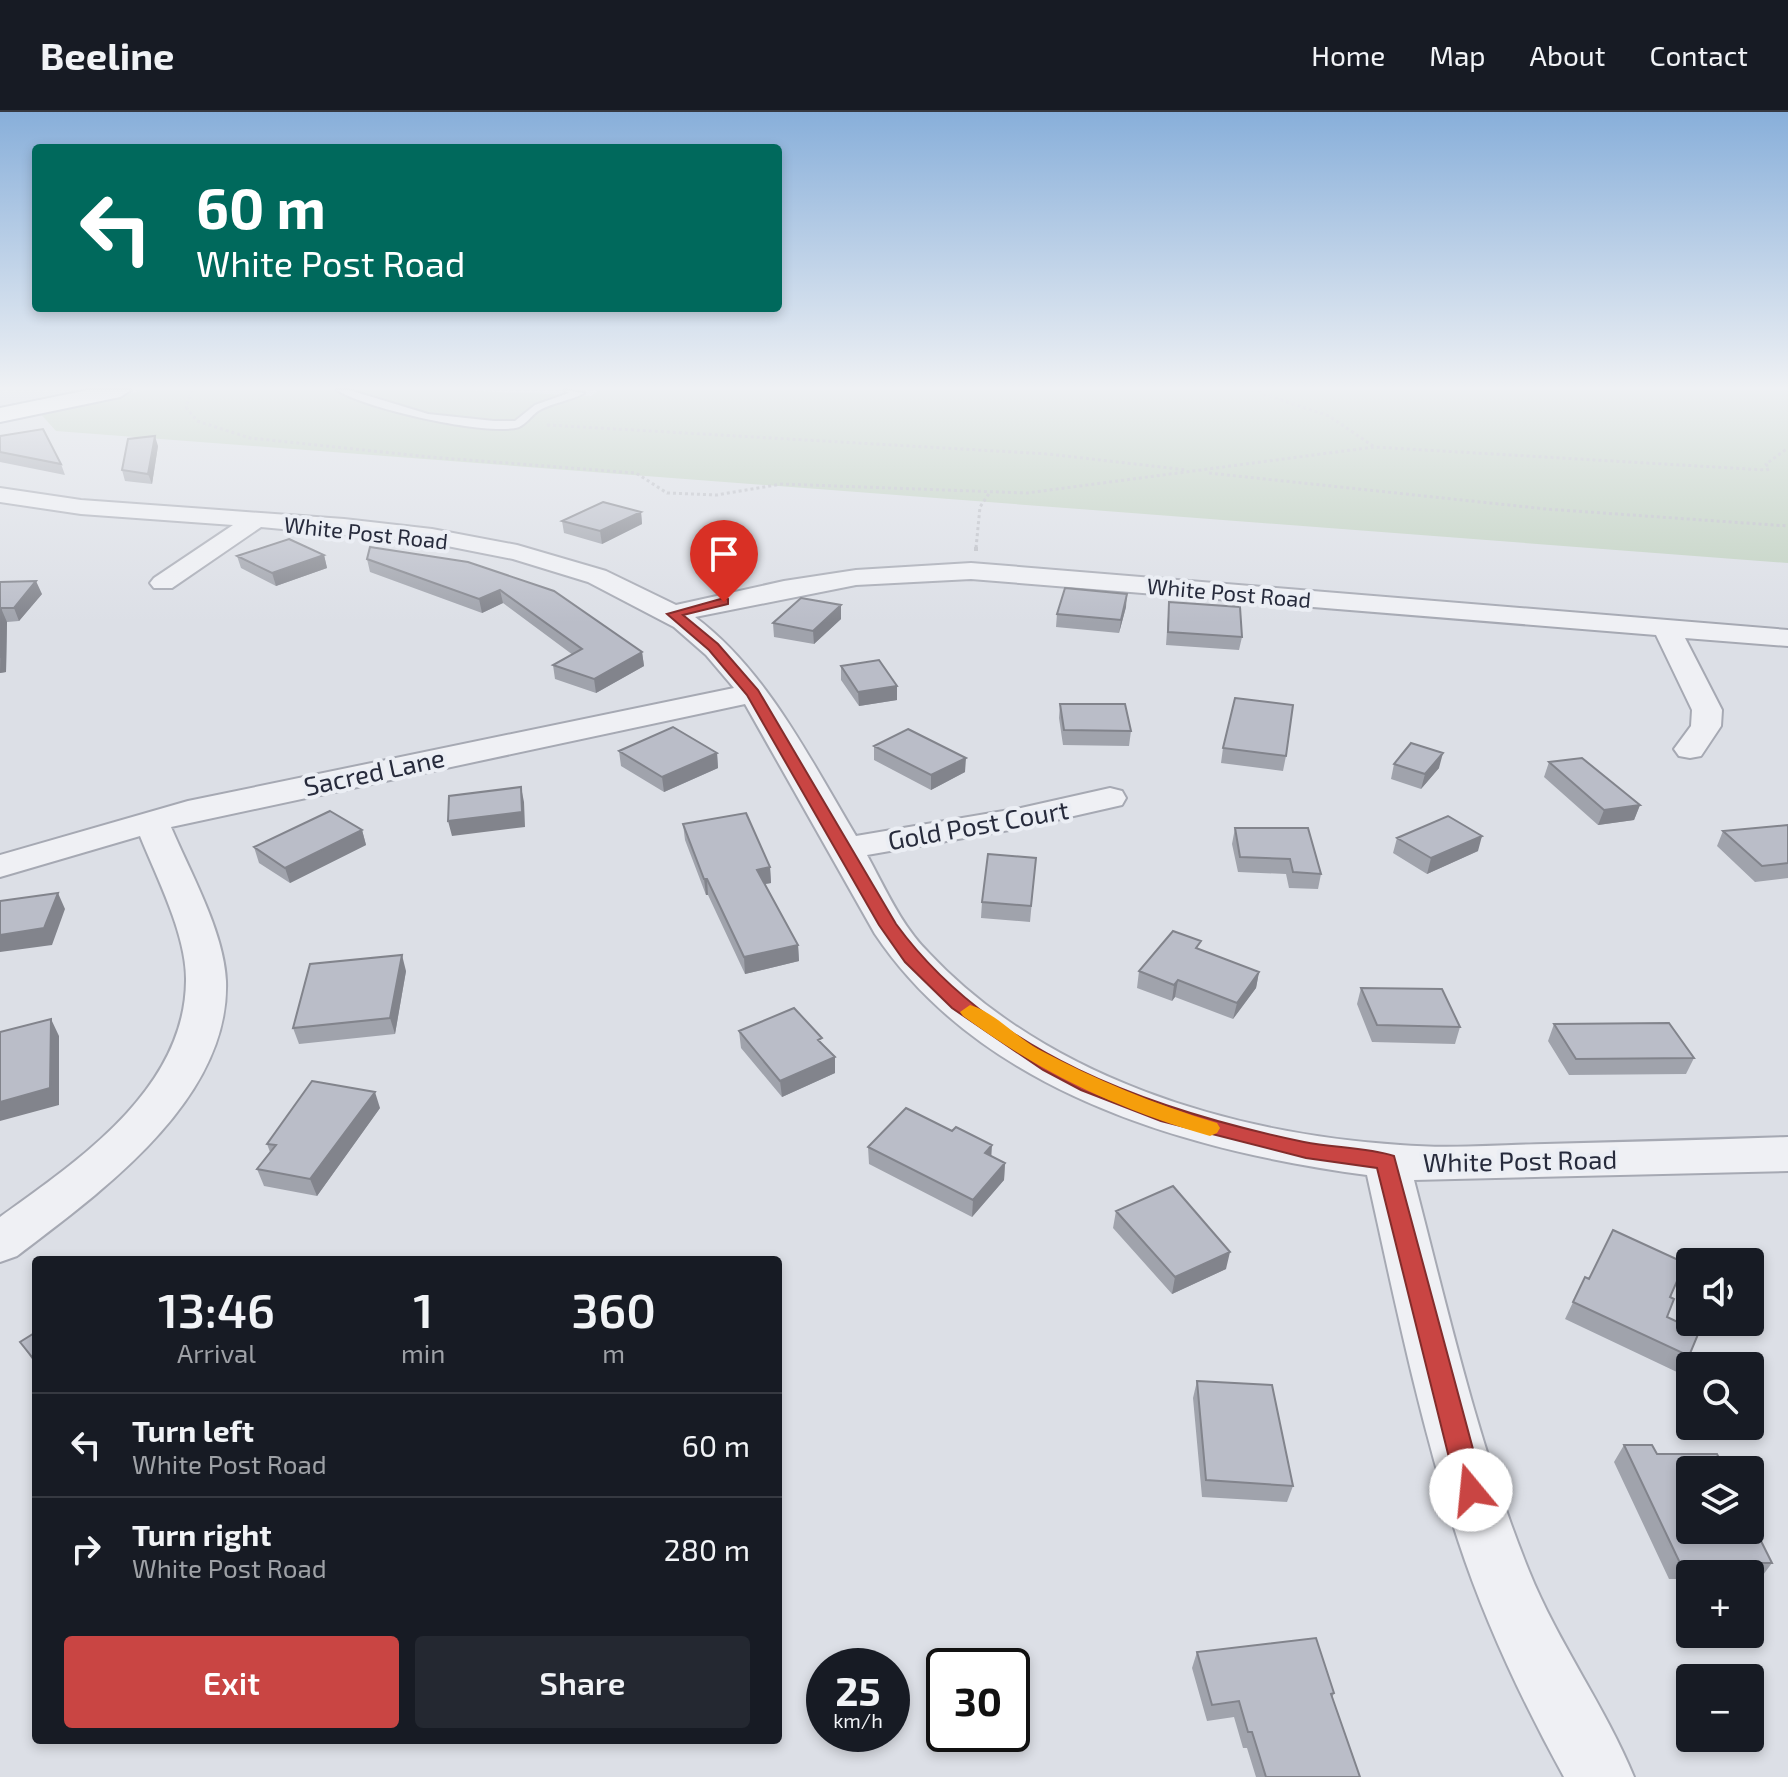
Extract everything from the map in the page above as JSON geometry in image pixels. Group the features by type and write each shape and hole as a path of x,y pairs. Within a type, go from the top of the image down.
{"street":[{"name":"White Post Road","path":"0,495 61,504 396,533 507,551 588,575 673,614 713,647 753,693 888,925 930,978 959,1004 1050,1065 1089,1085 1168,1116 1306,1150 1386,1161 1458,1163 1788,1154"},
{"path":"163,583 255,521"},
{"name":"White Post Road","path":"673,614 826,579 882,572 971,571 1788,638"},
{"path":"1666,628 1707,710 1706,726 1690,749"},
{"name":"Sacred Lane","path":"0,866 151,820 304,785 753,693"},
{"name":"Gold Post Court","path":"845,848 1021,818 1110,798"},
{"path":"0,1243 85,1179 153,1111 176,1078 201,1022 206,980 198,946 151,820"},
{"path":"1386,1161 1462,1463 1488,1544 1521,1626 1601,1777"}],"path":[{"path":"572,468 636,473 667,493 717,495 781,484 1053,491 1227,468"},
{"path":"1161,468 1546,509 1788,526"},
{"path":"1727,468 1768,468"},
{"path":"971,571 980,507 990,491"}],"green space":[{"path":"538,468 1788,468 1788,563"}],"building":[{"path":"122,468 149,468 148,474"},
{"path":"603,502 641,512 600,531 562,521"},
{"path":"289,539 324,555 272,573 237,556"},
{"path":"370,547 468,562 554,591 642,652 594,679 553,665 582,649 500,590 479,599 367,559"},
{"path":"36,581 14,608 1,608 0,658 0,582"},
{"path":"1065,588 1127,594 1121,620 1057,614"},
{"path":"801,598 841,605 813,631 773,623"},
{"path":"1169,602 1240,607 1242,637 1168,632"},
{"path":"879,660 897,686 858,692 841,666"},
{"path":"1235,698 1293,705 1286,756 1223,748"},
{"path":"1060,704 1125,704 1131,731 1064,730"},
{"path":"673,727 717,753 662,777 619,751"},
{"path":"908,729 966,758 931,775 874,746"},
{"path":"1411,743 1443,753 1425,774 1394,764"},
{"path":"1582,758 1640,805 1604,810 1549,762"},
{"path":"521,787 522,812 448,821 449,796"},
{"path":"330,811 362,830 285,868 254,847"},
{"path":"746,813 770,867 757,870 798,945 744,957 707,879 704,879 683,824"},
{"path":"1448,816 1482,836 1431,858 1397,838"},
{"path":"1788,825 1788,863 1762,866 1723,831"},
{"path":"1235,828 1308,828 1321,874 1293,872 1290,859 1240,857"},
{"path":"988,854 1036,858 1031,906 982,902"},
{"path":"58,893 44,928 0,935 0,901"},
{"path":"1173,931 1201,941 1196,948 1259,972 1237,1003 1178,980 1174,985 1139,971"},
{"path":"402,955 390,1018 293,1028 310,964"},
{"path":"1361,988 1442,989 1460,1027 1377,1025"},
{"path":"794,1008 835,1057 780,1081 739,1031"},
{"path":"51,1019 50,1088 0,1102 0,1032"},
{"path":"1669,1023 1694,1058 1576,1059 1554,1024"},
{"path":"312,1081 375,1092 310,1179 257,1169 276,1145 267,1144"},
{"path":"906,1108 952,1131 956,1127 992,1145 985,1153 1005,1163 973,1200 868,1147"},
{"path":"1173,1186 1230,1252 1175,1277 1116,1211"},
{"path":"1613,1230 1676,1259 1676,1283 1670,1297 1674,1299 1667,1317 1676,1321 1676,1336 1697,1336 1691,1352 1680,1352 1573,1302 1585,1277 1589,1279"},
{"path":"32,1334 32,1357 20,1342"},
{"path":"1197,1381 1272,1385 1293,1486 1206,1480"},
{"path":"1624,1445 1652,1445 1657,1454 1717,1454 1676,1456 1676,1544 1762,1544 1772,1563 1764,1563 1764,1560 1679,1560"},
{"path":"1316,1638 1334,1693 1331,1694 1360,1777 1266,1777 1239,1701 1212,1705 1197,1652"}],"slow traffic":[{"path":"970,1012 1020,1047 1089,1085 1168,1116 1210,1128"}],"route":[{"path":"724,602 673,614 713,647 753,693 888,925 911,958 959,1004 1050,1065 1089,1085 1168,1116 1306,1150 1386,1161 1471,1490"}]}
